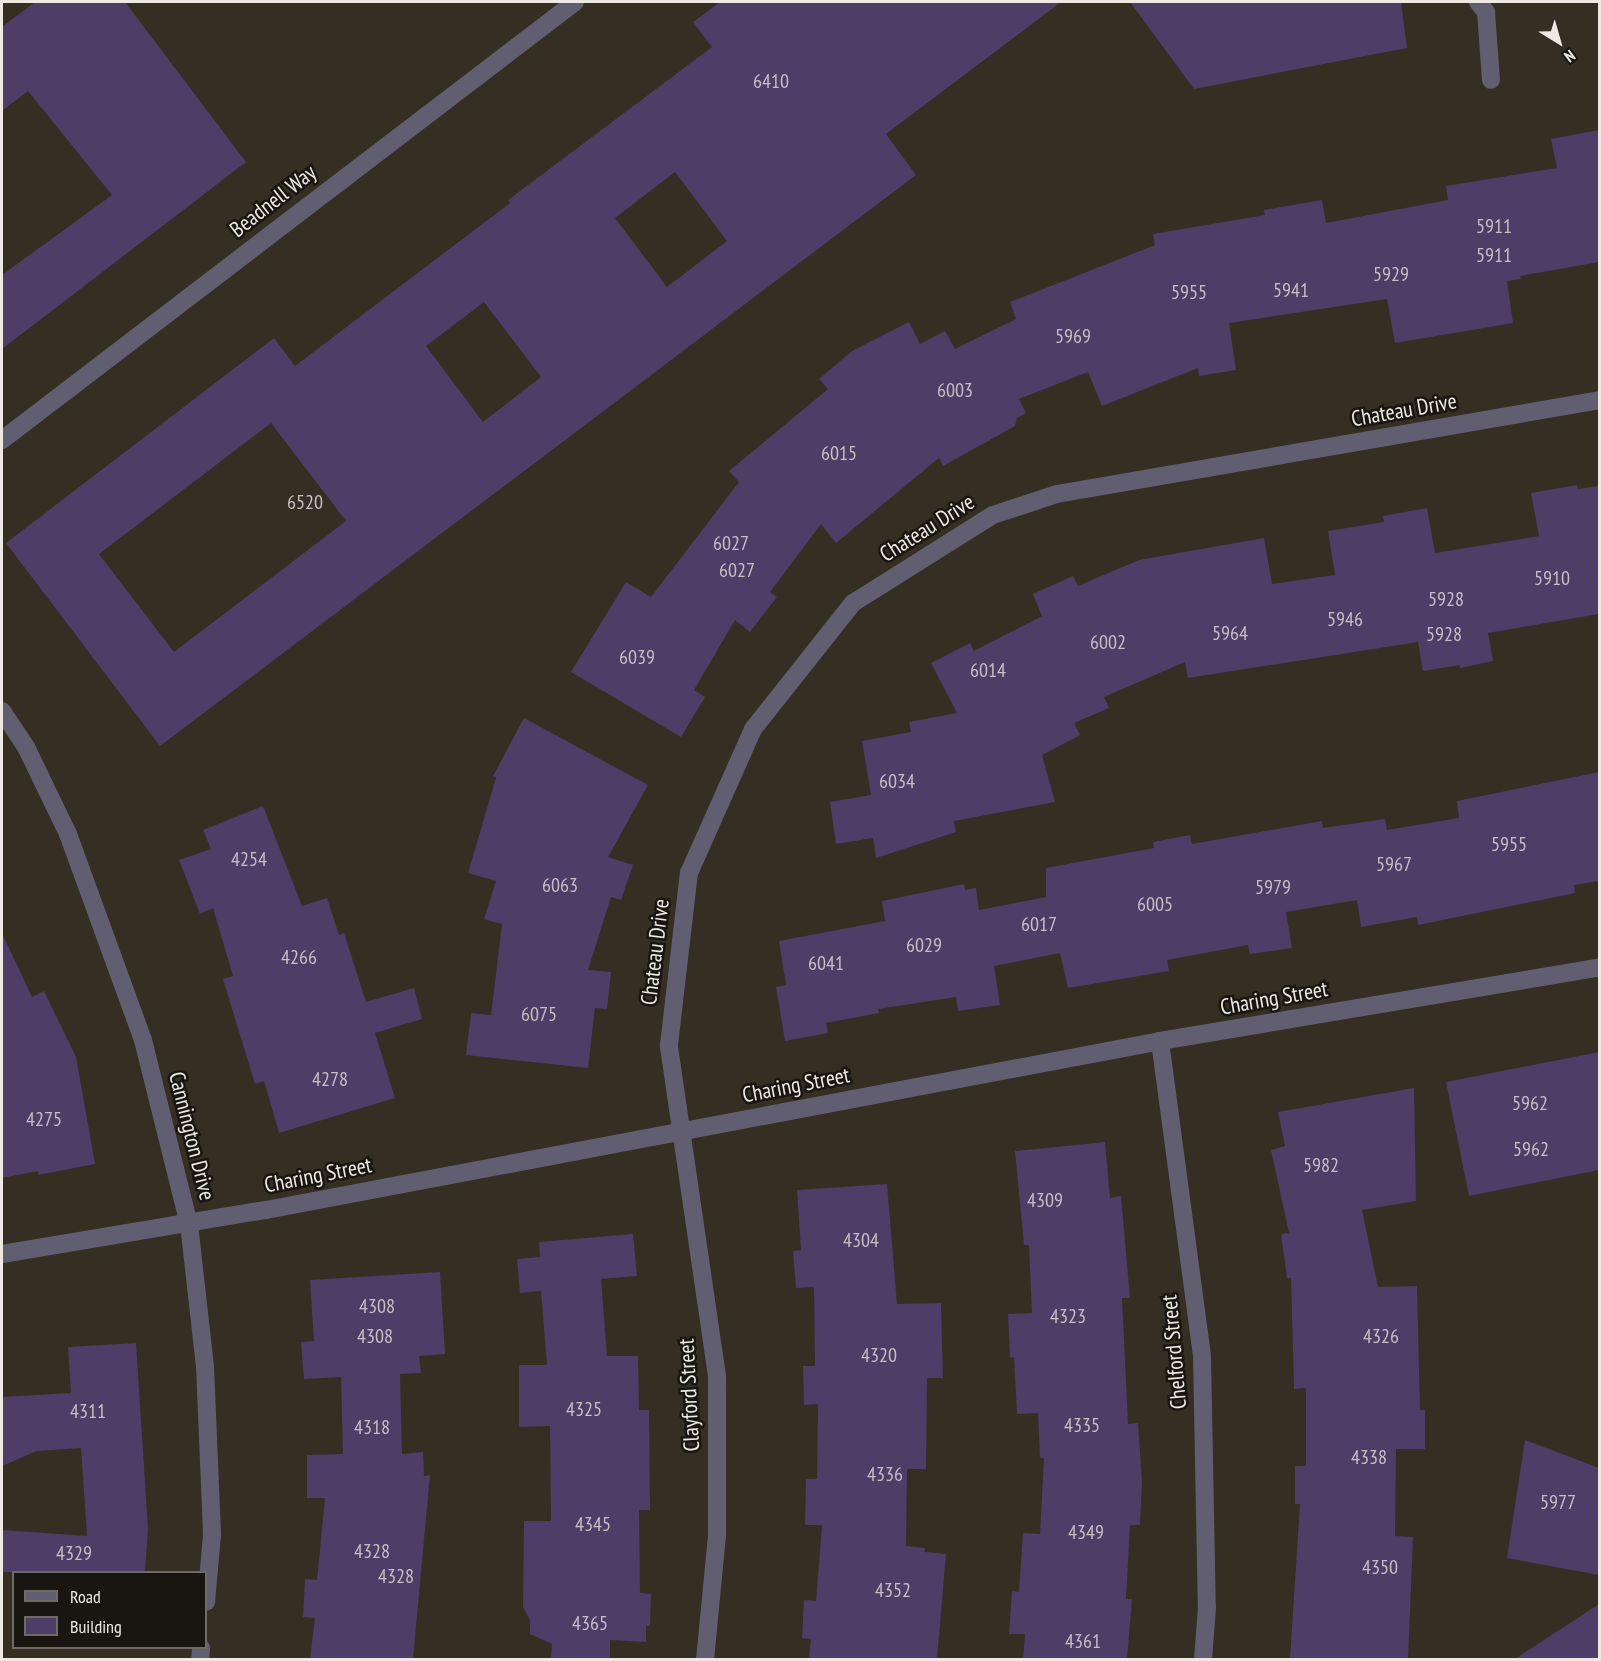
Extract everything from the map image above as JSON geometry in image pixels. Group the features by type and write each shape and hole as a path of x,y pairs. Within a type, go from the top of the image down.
{"street":[{"name":"Beadnell Way","path":"2,440 574,2"},
{"path":"1478,2 1486,12 1491,80"},
{"name":"Chateau Drive","path":"682,1130 669,1045 689,873 753,729 853,603 993,515 1057,494 1599,400"},
{"name":"Cannington Drive","path":"2,711 26,747 68,834 143,1040 189,1224 205,1366 212,1535 207,1591"},
{"name":"Charing Street","path":"2,1254 189,1224 1160,1041 1599,967"},
{"name":"Chelford Street","path":"1160,1041 1202,1356 1208,1607 1203,1659"},
{"name":"Clayford Street","path":"682,1130 717,1376 717,1535 705,1659"}],"building":[{"path":"35,2 125,2 246,162 2,349 2,275 112,195 28,91 2,111 2,27"},
{"path":"720,2 1061,2 886,134 916,175 160,746 6,543 274,338 295,366 510,203 508,200 712,47 693,22","holes":["675,172 727,241 667,287 615,218","484,302 541,377 483,422 426,346","271,423 346,521 174,652 99,554"]},
{"path":"1130,2 1401,2 1407,48 1194,89"},
{"path":"1599,130 1599,262 1520,276 1521,279 1507,281 1513,323 1395,343 1387,299 1229,323 1236,370 1199,376 1198,368 1102,406 1088,372 1019,399 1026,413 1017,418 1015,426 943,466 939,458 836,543 821,524 770,592 777,597 750,632 735,620 694,690 705,697 681,737 571,672 626,582 651,597 739,482 729,471 828,389 819,379 852,351 909,322 920,344 945,331 955,349 1016,319 1010,302 1155,245 1153,234 1265,215 1264,210 1322,200 1326,223 1448,200 1446,186 1557,168 1551,139"},
{"path":"1577,485 1578,489 1599,486 1599,614 1488,633 1493,661 1460,668 1460,665 1423,671 1418,642 1188,678 1185,662 1104,697 1109,708 1074,723 1080,735 1042,755 1055,802 954,821 956,832 876,858 873,838 836,844 830,802 871,795 862,741 911,732 909,722 957,713 931,663 970,643 974,651 1042,616 1033,594 1073,576 1078,586 1139,560 1264,538 1272,584 1335,575 1328,531 1384,522 1383,516 1427,508 1435,553 1539,536 1531,493"},
{"path":"524,718 648,785 608,857 633,865 621,900 611,897 588,970 611,972 607,1009 595,1008 588,1068 466,1055 471,1013 491,1015 502,924 484,919 496,881 468,873 496,778 493,776"},
{"path":"1599,772 1599,881 1574,885 1575,893 1418,925 1417,917 1361,927 1357,900 1286,912 1292,948 1250,954 1248,945 1167,960 1169,971 1068,988 1060,953 994,966 1000,1005 958,1011 956,997 878,1009 879,1013 826,1023 828,1033 785,1041 776,987 786,985 779,941 885,921 882,901 964,884 965,890 976,888 979,910 1046,897 1046,868 1154,848 1153,842 1190,835 1192,844 1322,821 1323,828 1385,819 1387,830 1459,818 1457,801"},
{"path":"263,806 302,906 327,898 339,935 344,933 366,1002 414,988 422,1019 375,1033 395,1098 279,1133 264,1081 255,1084 223,979 233,976 213,908 200,914 179,860 211,849 203,830"},
{"path":"2,933 32,997 44,991 76,1057 95,1164 38,1175 38,1171 2,1178"},
{"path":"1599,1052 1599,1170 1469,1196 1446,1082"},
{"path":"1414,1088 1416,1201 1362,1210 1378,1287 1417,1286 1420,1410 1425,1410 1425,1449 1396,1449 1395,1536 1413,1537 1408,1659 1290,1659 1300,1504 1295,1504 1295,1466 1306,1466 1306,1388 1294,1389 1291,1278 1287,1278 1281,1234 1289,1233 1271,1150 1285,1146 1278,1112"},
{"path":"1105,1142 1110,1198 1121,1196 1130,1298 1122,1298 1128,1424 1138,1423 1142,1482 1140,1525 1130,1525 1126,1599 1132,1599 1127,1659 1023,1659 1025,1634 1009,1634 1012,1591 1019,1592 1023,1533 1040,1534 1044,1458 1040,1458 1038,1413 1017,1414 1014,1357 1010,1358 1008,1314 1032,1313 1029,1245 1024,1245 1015,1151"},
{"path":"887,1184 897,1304 941,1303 943,1378 927,1378 926,1469 907,1469 906,1546 925,1548 925,1552 946,1554 937,1659 809,1659 811,1639 802,1638 804,1600 816,1601 822,1525 805,1525 806,1479 817,1479 818,1404 804,1405 803,1366 815,1366 814,1287 796,1288 793,1251 801,1250 797,1190"},
{"path":"633,1234 637,1276 601,1279 607,1356 638,1356 639,1410 649,1410 650,1510 639,1510 640,1593 651,1594 650,1626 646,1626 646,1642 610,1640 610,1659 551,1659 552,1644 530,1634 530,1620 523,1607 524,1521 551,1521 550,1426 519,1427 519,1365 547,1365 541,1291 520,1293 517,1259 540,1257 539,1242"},
{"path":"440,1272 445,1354 419,1356 421,1373 400,1374 402,1454 423,1452 424,1476 430,1475 413,1659 310,1659 315,1618 303,1617 305,1579 317,1580 325,1498 307,1498 307,1455 343,1454 341,1377 304,1379 301,1342 314,1341 310,1280"},
{"path":"136,1343 148,1529 145,1571 2,1572 2,1530 87,1536 81,1448 37,1451 2,1466 2,1397 71,1393 68,1347"},
{"path":"1525,1440 1599,1468 1599,1575 1507,1558"},
{"path":"1599,1604 1599,1659 1515,1659"}]}
